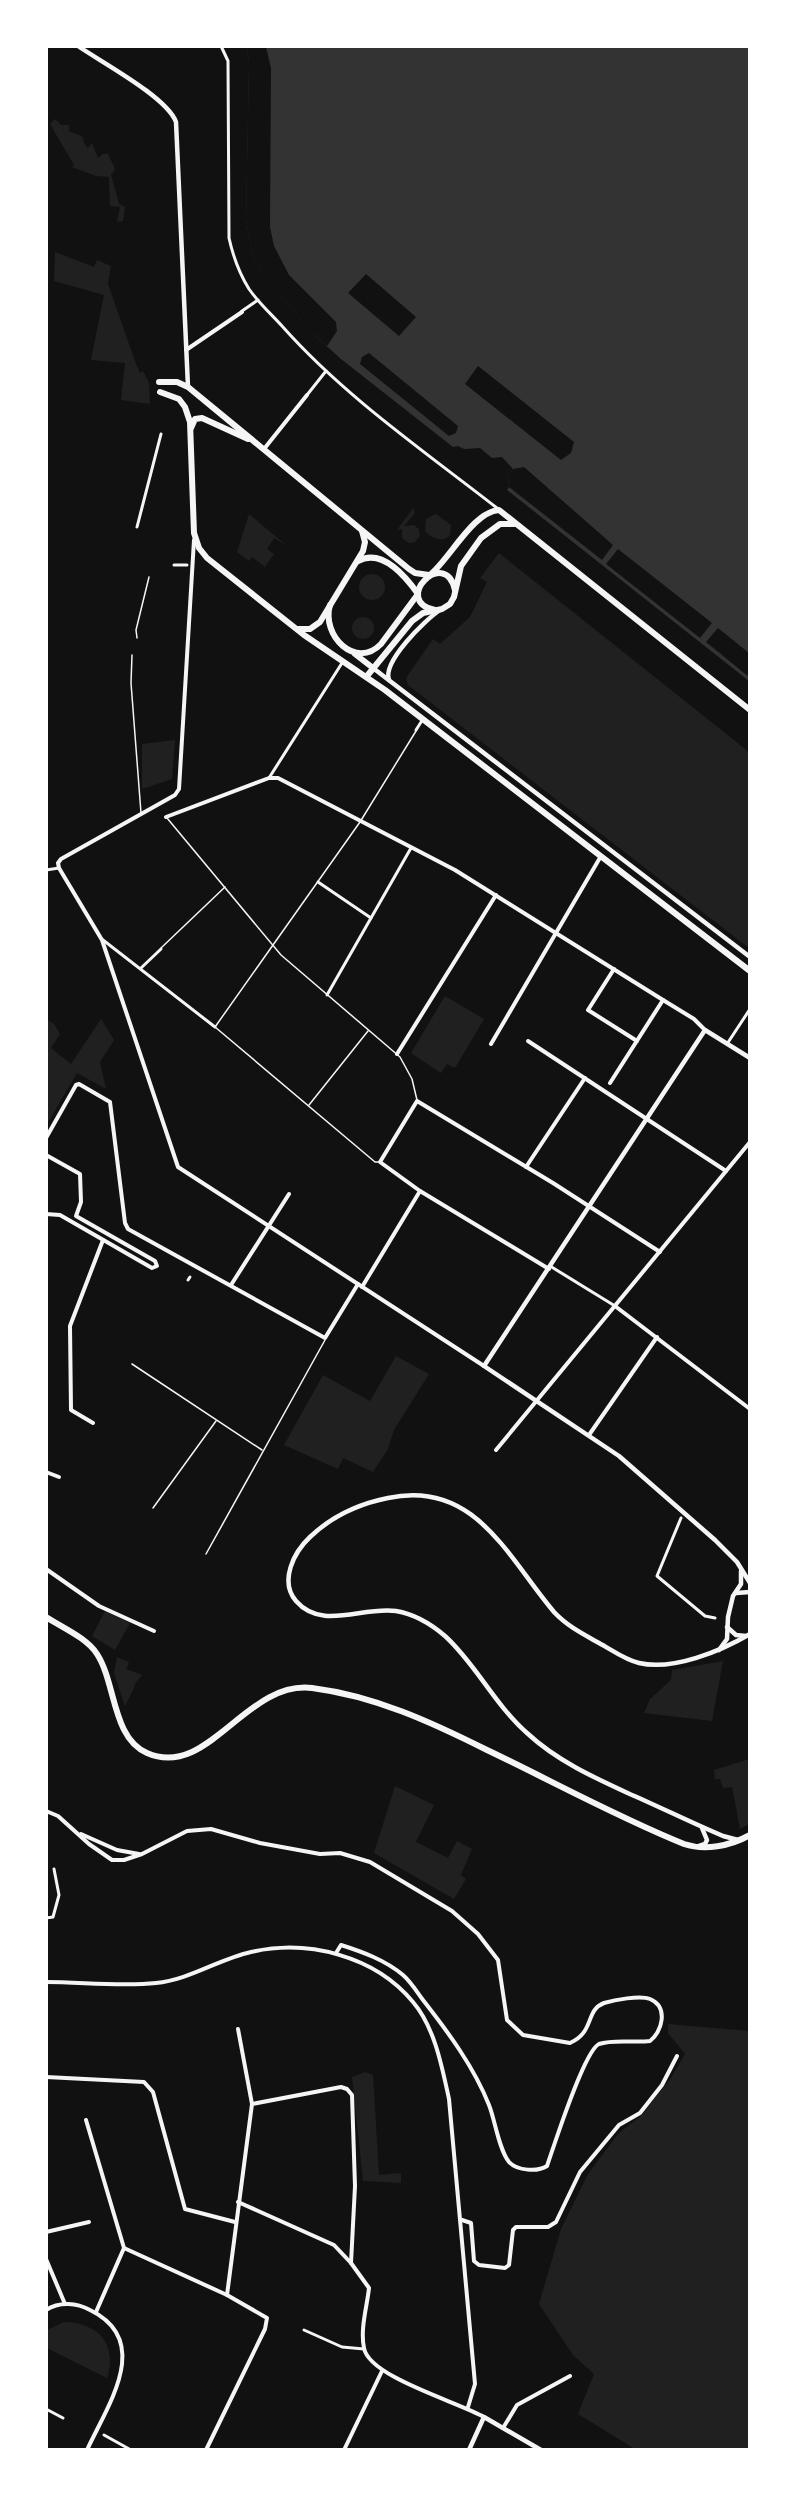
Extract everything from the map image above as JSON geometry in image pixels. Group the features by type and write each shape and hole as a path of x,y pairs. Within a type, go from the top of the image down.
{"main road":[{"path":"159,382 177,382 188,387 411,570 430,575 440,574 448,578 455,591"},
{"path":"160,392 175,396 188,412 194,533 197,543 207,558 295,628 367,676 750,971"},
{"path":"190,428 194,420 202,418 256,443"},
{"path":"373,668 375,653 418,594 420,583 444,563 479,518 489,512 501,511 750,710"},
{"path":"367,676 412,621 423,613 441,609 451,602 463,562 481,538 504,523 518,525"},
{"path":"295,628 304,630 316,626 330,605 365,544 360,528"},
{"path":"356,563 366,557 377,557 400,573 426,606 441,609"},
{"path":"330,605 328,618 330,631 336,640 373,668"},
{"path":"350,650 357,653 368,652 381,644"},
{"path":"46,1617 84,1641 97,1653 126,1735 132,1744 149,1755 175,1756 203,1747 247,1710 276,1692 297,1688 321,1689 369,1700 434,1724 653,1830 692,1846 709,1848 741,1840 750,1835"}],"street":[{"path":"78,46 157,98 174,117 177,127 188,387"},
{"path":"221,46 228,61 229,238 237,266 258,300 326,371 501,511"},
{"path":"186,350 258,300"},
{"path":"264,449 326,371"},
{"path":"137,526 161,434"},
{"path":"194,533 177,794 61,859 59,868 102,940 178,1167 589,1435 652,1484 715,1540 739,1564 750,1583"},
{"path":"174,565 187,565"},
{"path":"391,682 387,673 395,657 416,632 441,609"},
{"path":"268,778 343,660"},
{"path":"373,668 750,957"},
{"path":"416,730 423,719"},
{"path":"166,817 268,778 278,778 455,870 694,1019 705,1030 750,1058"},
{"path":"327,994 411,848"},
{"path":"491,1044 601,856"},
{"path":"46,870 59,868"},
{"path":"318,882 371,918"},
{"path":"397,1054 496,895"},
{"path":"102,940 215,1027"},
{"path":"141,968 161,949"},
{"path":"614,969 588,1010 637,1041"},
{"path":"610,1083 663,1000"},
{"path":"727,1044 750,1009"},
{"path":"484,1366 705,1030"},
{"path":"528,1041 726,1171"},
{"path":"526,1167 585,1078"},
{"path":"46,1138 77,1084 110,1100 125,1223 128,1229 325,1338 420,1191"},
{"path":"660,1252 417,1101 380,1162 420,1191 615,1306 750,1409"},
{"path":"496,1450 750,1142"},
{"path":"46,1155 80,1174 81,1202 76,1216 156,1261 157,1266 152,1268 60,1215 46,1214"},
{"path":"231,1285 289,1194"},
{"path":"93,1423 71,1410 69,1329 103,1240"},
{"path":"589,1435 657,1337"},
{"path":"46,1472 59,1477"},
{"path":"741,1840 731,1839 700,1826 600,1780 542,1746 505,1711 447,1638 428,1624 395,1611 371,1611 336,1617 317,1615 295,1600 290,1591 288,1577 299,1547 331,1519 379,1500 398,1496 425,1496 457,1506 487,1526 507,1548 557,1614 572,1628 635,1662 651,1664 678,1661 717,1652 748,1636"},
{"path":"681,1518 657,1576 705,1616 715,1618"},
{"path":"717,1652 727,1639 733,1596 740,1587 739,1564"},
{"path":"46,1569 104,1608 154,1632"},
{"path":"736,1593 750,1592"},
{"path":"98,1601 104,1608"},
{"path":"728,1627 736,1635 748,1636"},
{"path":"46,1811 58,1816 101,1854 112,1860 124,1860 142,1854 187,1831 211,1829 260,1843 320,1854 340,1853 370,1862 452,1911 478,1934 498,1960 507,2020 523,2035 570,2043 587,2030 592,2012 597,2006 624,1998 650,1999 656,2004 663,2020 660,2030 650,2041 600,2044 592,2049 547,2166 535,2170 514,2166 508,2162 489,2104 470,2067 439,2020 404,1976 369,1954 342,1945 336,1953"},
{"path":"692,1846 707,1842 706,1835 700,1826"},
{"path":"78,1832 117,1850 142,1854"},
{"path":"46,1918 53,1917 59,1895 54,1869"},
{"path":"46,1982 157,1983 252,1951 287,1947 336,1953 356,1960 387,1977 414,2002 428,2027 442,2064 449,2099 462,2220 475,2384 468,2407"},
{"path":"227,2295 252,2104 238,2029"},
{"path":"462,2220 471,2223 474,2261 479,2265 505,2268 508,2265 513,2230 516,2227 548,2227 556,2222 580,2172 619,2125 640,2113 662,2085 677,2056"},
{"path":"46,2077 144,2082 153,2092 185,2209 235,2222"},
{"path":"252,2104 341,2087 347,2089 352,2095 355,2186 351,2263"},
{"path":"86,2120 124,2248 96,2312"},
{"path":"238,2202 333,2245 351,2263 369,2288 363,2333 364,2349 369,2361 382,2371 431,2394 468,2407 541,2450"},
{"path":"46,2232 89,2222"},
{"path":"124,2248 227,2295 267,2318 265,2329 206,2450"},
{"path":"46,2259 65,2304"},
{"path":"46,2310 52,2306 65,2304 81,2306 96,2312 110,2324 122,2342 123,2367 119,2383 87,2450"},
{"path":"305,2329 342,2347 364,2349"},
{"path":"344,2450 382,2371"},
{"path":"503,2428 516,2405 570,2376"},
{"path":"46,2409 63,2418"},
{"path":"469,2450 484,2417"},
{"path":"104,2435 131,2450"}],"lane":[{"path":"137,638 136,630 149,577"},
{"path":"132,655 131,683 141,813"},
{"path":"380,1162 375,1162 215,1027 360,822 416,730"},
{"path":"166,817 281,955 397,1054 412,1079 417,1101"},
{"path":"161,949 225,886"},
{"path":"309,1106 369,1030"},
{"path":"206,1554 325,1338"},
{"path":"132,1364 263,1451"},
{"path":"153,1508 216,1420"},
{"path":"101,1844 99,1847 101,1854"}],"shaded area":[{"path":"247,47 749,47 749,681 507,490 508,475 513,469 502,457 492,458 480,448 453,447 341,359 309,330 264,275 253,257 246,220 249,63"},
{"path":"55,119 61,125 69,125 69,131 83,137 88,148 92,143 98,158 103,154 108,154 115,169 111,175 119,204 125,207 123,221 117,222 120,207 110,206 109,177 96,176 72,167 74,165 50,124"},
{"path":"55,252 94,267 97,260 111,266 108,284 136,364 140,373 143,371 149,383 150,404 121,400 125,363 91,360 104,295 54,281"},
{"path":"413,508 415,513 404,526 414,525 419,529 420,536 415,542 409,543 402,538 402,529 397,530"},
{"path":"249,514 286,545 274,538 267,549 274,554 265,567 252,557 249,561 237,552"},
{"path":"436,514 451,525 450,535 447,538 440,540 425,531 426,519"},
{"path":"499,553 749,752 749,948 408,685 406,678 433,639 440,644 470,617 487,582 480,578"},
{"path":"372,574 381,578 385,587 381,596 372,600 363,596 359,587 363,578"},
{"path":"359,617 367,617 374,624 374,632 367,639 359,639 352,632 352,624"},
{"path":"175,740 172,779 142,789 142,744"},
{"path":"445,996 484,1019 455,1068 447,1064 441,1073 411,1053"},
{"path":"47,1019 54,1024 60,1034 51,1048 71,1064 101,1019 114,1040 100,1062 106,1089 77,1073 47,1124"},
{"path":"396,1356 429,1374 394,1430 388,1449 373,1472 343,1458 338,1469 284,1445 323,1375 370,1401"},
{"path":"105,1611 130,1623 115,1650 92,1636"},
{"path":"117,1657 129,1662 126,1669 142,1675 134,1685 125,1706 114,1673"},
{"path":"723,1661 712,1721 644,1713 650,1699 671,1680 672,1670"},
{"path":"749,1759 749,1824 740,1829 732,1787 723,1788 720,1779 715,1779 714,1770"},
{"path":"395,1786 434,1805 416,1842 448,1858 457,1841 472,1849 461,1875 466,1879 454,1899 374,1853"},
{"path":"668,2024 749,2031 749,2449 635,2449 578,2414 594,2374 573,2355 539,2304 561,2229 588,2174 618,2134 642,2115 671,2078 685,2054 668,2033"},
{"path":"365,2072 373,2075 379,2175 401,2173 401,2183 363,2181 352,2077"},
{"path":"64,2322 86,2326 102,2337 110,2355 107,2378 47,2348 47,2330"}],"pier":[{"path":"247,47 266,47 271,68 270,227 274,246 289,275 336,322 337,331 327,346 309,330 264,275 253,257 246,220 249,63"},
{"path":"366,274 416,317 399,336 348,293"},
{"path":"369,353 458,426 456,433 449,436 360,364 362,357"},
{"path":"478,366 574,442 571,453 561,460 465,384"},
{"path":"524,467 613,545 602,560 509,487 508,475 513,469"},
{"path":"618,549 712,623 700,638 606,564"},
{"path":"718,628 749,653 749,677 706,642"}]}
